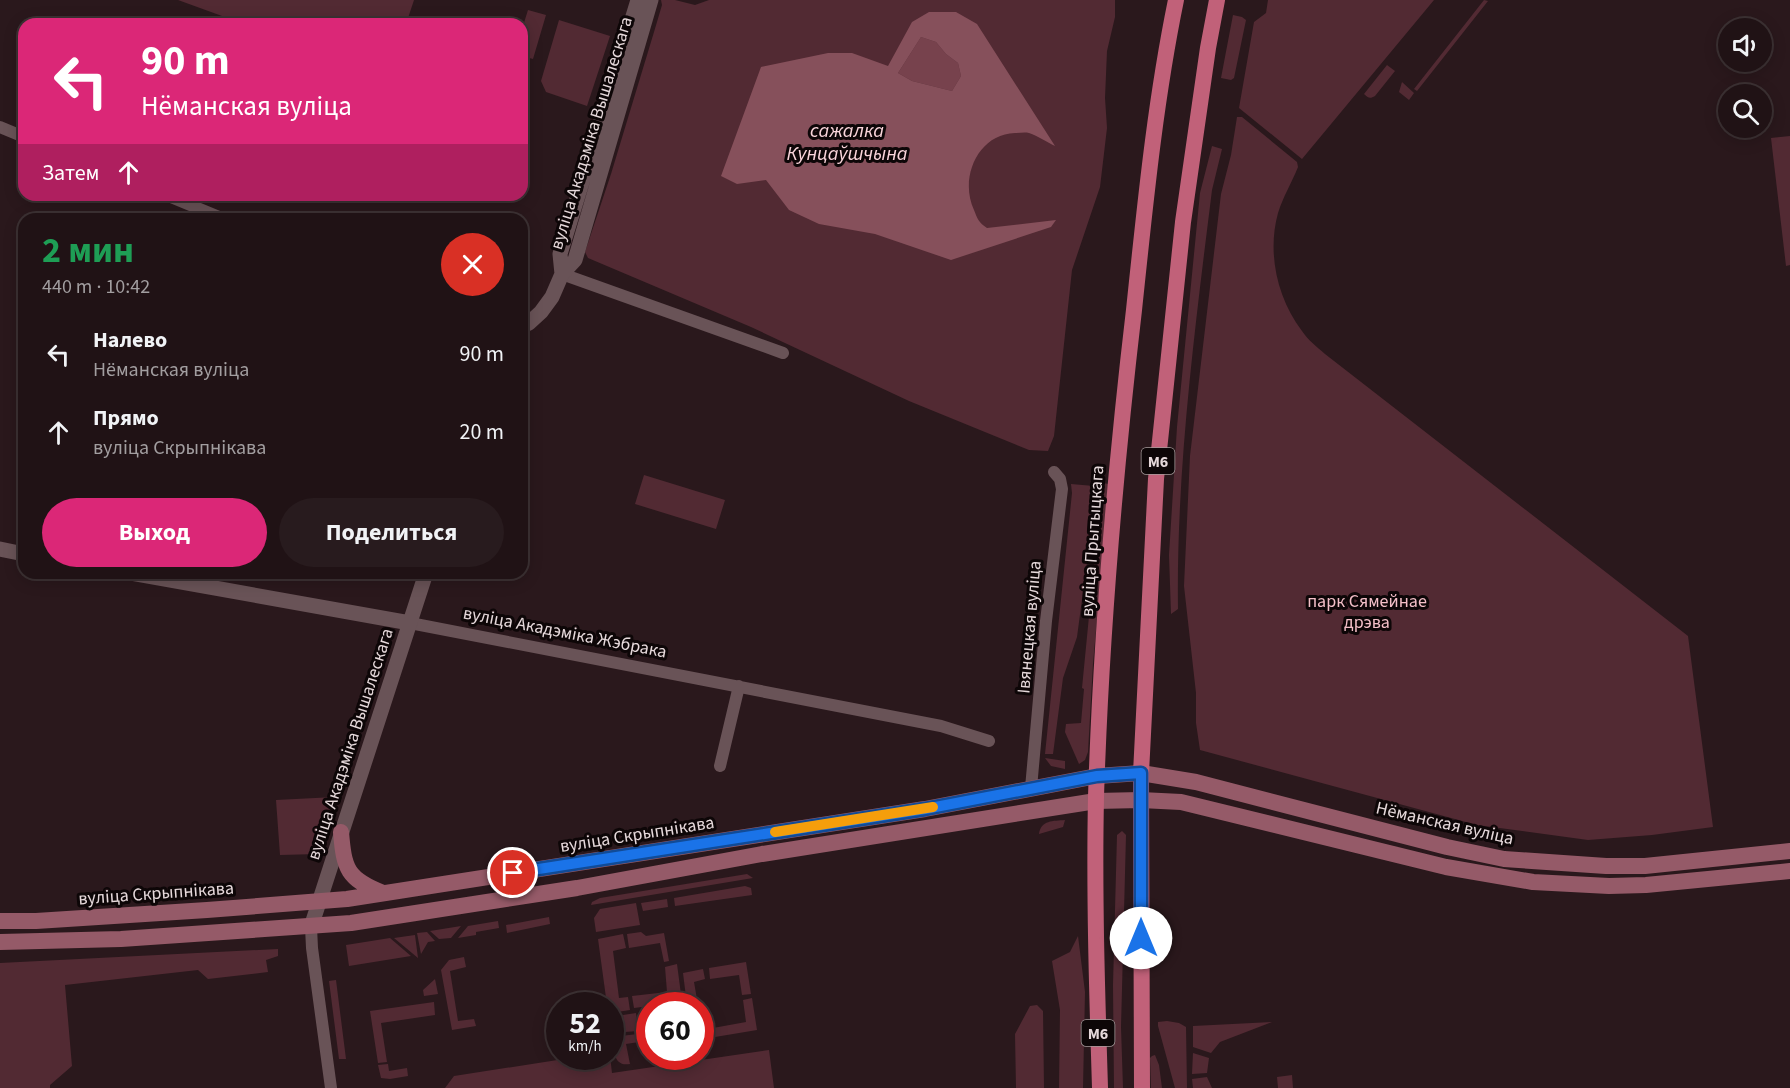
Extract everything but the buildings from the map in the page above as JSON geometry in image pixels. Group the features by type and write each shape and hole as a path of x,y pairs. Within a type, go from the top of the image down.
{"main road":[{"name":"вуліца Прытыцкага","path":"1100,1088 1096,978 1096,801 1106,611 1120,426 1150,168 1165,56 1176,0"},
{"name":"М6","path":"1142,1088 1141,773 1156,478 1188,188 1217,0"},
{"name":"Нёманская вуліца","path":"1097,776 1141,773 1196,782 1448,847 1504,859 1645,866 1790,851"},
{"name":"вуліца Скрыпнікава","path":"0,921 36,921 318,902 925,809 1097,776"},
{"path":"0,942 121,939 311,927 397,916 577,888 762,854 1096,801 1181,802 1446,867 1533,882 1609,886 1646,885 1790,871"},
{"path":"341,832 343,857 351,873 362,884 384,893"}],"street":[{"name":"вуліца Акадэміка Вышалескага","path":"562,274 560,254 638,0"},
{"name":"вуліца Акадэміка Вышалескага","path":"528,323 541,312 552,297 562,274 574,260 651,0"},
{"path":"0,127 18,134"},
{"path":"181,201 210,213"},
{"path":"562,274 783,353"},
{"name":"Івянецкая вуліца","path":"1031,788 1046,621 1062,489 1060,479 1054,472"},
{"path":"0,549 18,553"},
{"name":"вуліца Акадэміка Жэбрака","path":"164,579 739,686 941,726 989,741"},
{"name":"вуліца Акадэміка Вышалескага","path":"311,927 424,579"},
{"path":"720,766 739,686"},
{"path":"311,927 330,1088"}],"green space":[{"path":"178,0 414,0 408,18 228,18"},
{"path":"661,0 675,0 695,5 709,0 1115,0 1115,17 1107,51 1105,98 1107,128 1100,187 1072,270 1054,436 1048,451 1029,450 909,401 751,327 588,258 585,252 654,32 662,5"},
{"path":"1268,0 1434,0 1302,159 1239,108 1254,22 1266,13"},
{"path":"1484,0 1488,1 1417,91 1414,89"},
{"path":"528,10 546,15 533,59 528,58 528,18 525,18"},
{"path":"1233,15 1246,20 1234,78 1231,80 1221,78"},
{"path":"559,20 610,36 587,106 546,92 541,81"},
{"path":"1387,65 1395,71 1375,96 1368,97 1364,94"},
{"path":"1402,82 1414,93 1409,100 1399,92"},
{"name":"парк Сямейнае дрэва","path":"1237,117 1242,117 1297,162 1298,167 1278,213 1274,259 1276,275 1286,304 1307,337 1325,354 1688,636 1713,827 1588,840 1477,825 1200,750 1184,586 1190,456 1221,194 1231,155"},
{"path":"1790,136 1790,265 1786,266 1771,138"},
{"path":"1212,146 1222,149 1212,190 1193,346 1183,452 1178,609 1171,614 1169,555 1177,427 1200,193"},
{"path":"644,475 725,500 716,529 635,504"},
{"path":"1102,483 1109,484 1093,664 1088,752 1085,760 1079,764 1065,732 1066,724 1081,723 1084,689 1082,688"},
{"path":"1071,484 1094,486 1087,562 1077,637 1063,678 1053,754 1045,754 1072,493"},
{"path":"1045,758 1065,761 1065,769 1051,766"},
{"path":"335,797 318,854 280,855 276,800"},
{"path":"1065,820 1063,827 1039,834 1045,824"},
{"path":"1122,831 1126,835 1121,1027 1123,1088 1114,1088 1113,985 1117,835"},
{"path":"747,874 753,878 591,905 600,898"},
{"path":"745,886 751,888 752,895 675,906 674,898"},
{"path":"667,899 668,907 643,911 641,903"},
{"path":"636,903 640,925 596,932 594,918 600,909"},
{"path":"549,917 550,924 507,933 506,925"},
{"path":"498,921 499,928 458,938 468,926"},
{"path":"461,926 451,938 439,939 430,931"},
{"path":"427,932 435,941 428,942 421,954 417,933"},
{"path":"641,932 646,936 664,933 669,961 664,962 660,943 629,948 627,934"},
{"path":"623,934 626,948 613,951 618,992 605,992 598,939"},
{"path":"415,935 418,958 394,938"},
{"path":"1078,936 1085,992 1083,1088 1059,1088 1060,1010 1052,961 1070,952"},
{"path":"390,938 411,956 349,966 346,945"},
{"path":"278,949 278,956 266,960 268,972 208,979 198,970 65,985 72,1066 50,1085 50,1088 0,1088 0,963"},
{"path":"464,957 466,967 450,971 458,1021 474,1019 476,1026 452,1030 441,970 449,960"},
{"path":"746,962 751,994 742,995 739,975 710,979 709,968"},
{"path":"677,964 681,992 667,992 665,967"},
{"path":"703,969 705,979 694,982 696,992 685,992 683,973"},
{"path":"435,979 438,994 424,996 423,990"},
{"path":"336,980 346,1059 339,1059 329,981"},
{"path":"632,996 636,996 636,1008 634,1008"},
{"path":"624,997 628,997 630,1010 624,1011"},
{"path":"752,998 757,1030 715,1037 714,1028 746,1022 743,1000"},
{"path":"434,1002 435,1015 381,1023 387,1062 378,1063 370,1011"},
{"path":"1037,1005 1043,1011 1044,1088 1016,1088 1015,1034 1030,1006"},
{"path":"636,1013 636,1031 625,1032 624,1015"},
{"path":"1167,1021 1186,1027 1187,1088 1175,1088 1158,1026 1158,1022"},
{"path":"1272,1022 1220,1042 1211,1053 1193,1047 1193,1026"},
{"path":"636,1034 636,1042 626,1044 630,1064 624,1064 624,1036"},
{"path":"769,1050 774,1088 445,1088 454,1076 546,1062 546,1070 612,1070 612,1073 636,1069 714,1070 714,1058"},
{"path":"1193,1053 1209,1058 1207,1073 1192,1074"},
{"path":"1155,1055 1159,1065 1162,1088 1151,1088 1150,1058"},
{"path":"388,1064 389,1071 407,1068 408,1076 381,1078 378,1065"},
{"path":"1292,1075 1293,1088 1278,1088 1277,1077"},
{"path":"1207,1077 1212,1088 1193,1088 1192,1079"}],"shaded area":[{"path":"921,37 936,42 958,63 961,76 952,91 912,81 898,73"}],"water":[{"name":"сажалка Кунцаўшчына","path":"929,12 956,12 977,24 1055,146 1032,134 1015,133 1002,135 982,149 975,160 969,185 970,198 979,220 987,228 1056,220 1051,227 951,260 875,234 819,224 789,210 766,180 737,184 721,176 761,67 828,53 852,53 888,66 912,22","holes":["921,37 936,42 958,63 961,76 952,91 912,81 898,73"]}],"slow traffic":[{"path":"775,832 933,807"}],"route":[{"path":"513,873 925,809 1097,776 1141,773 1141,938"}]}
